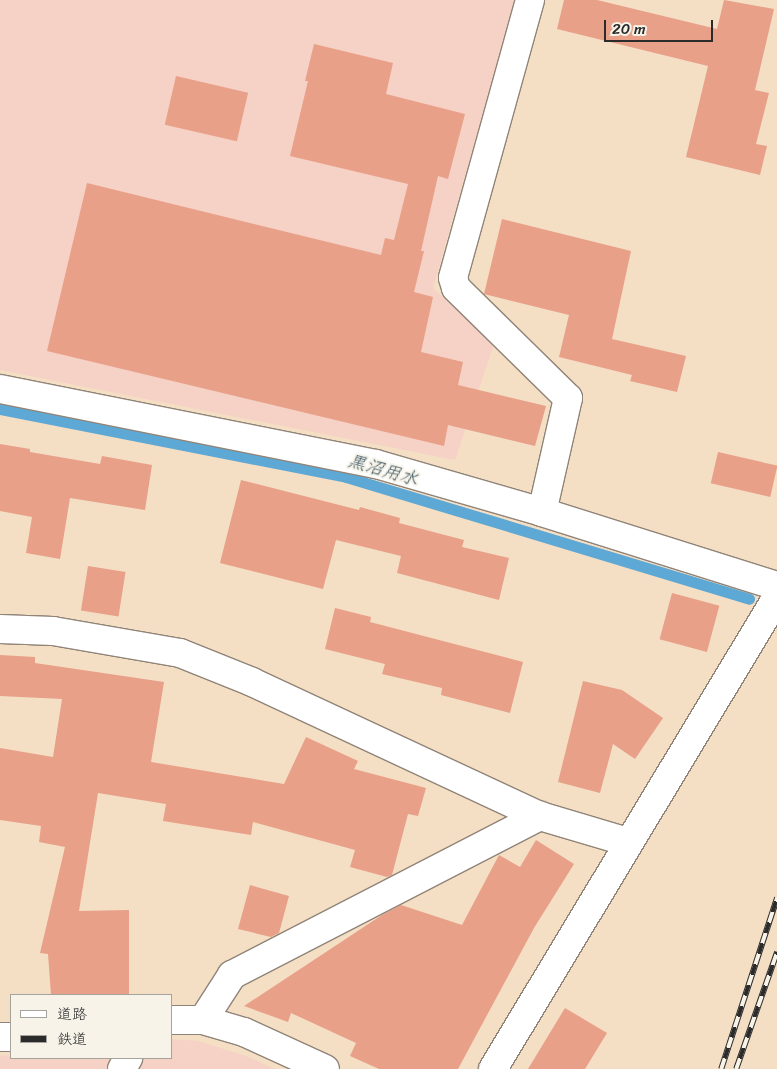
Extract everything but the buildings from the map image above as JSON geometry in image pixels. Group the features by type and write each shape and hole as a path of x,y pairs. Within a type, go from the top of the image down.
{"street":[{"path":"530,0 453,278 456,288 568,398 542,512"},
{"path":"0,389 376,464 542,512 777,586"},
{"path":"493,1069 777,597"},
{"path":"0,629 53,631 180,653 252,682 540,816 628,842"},
{"path":"203,1020 232,975 540,816"},
{"path":"172,1020 203,1020 244,1032 325,1069"}],"shaded area":[{"path":"0,0 515,0 433,288 494,344 455,460 0,370"},
{"path":"172,1039 198,1041 246,1056 275,1069 0,1069 0,1056 10,1055 10,1059 172,1059"}],"waterway":[{"name":"黒沼用水","path":"0,409 346,477 749,599"}],"railway":[{"path":"721,1069 777,898"},
{"path":"736,1069 777,952"}]}
